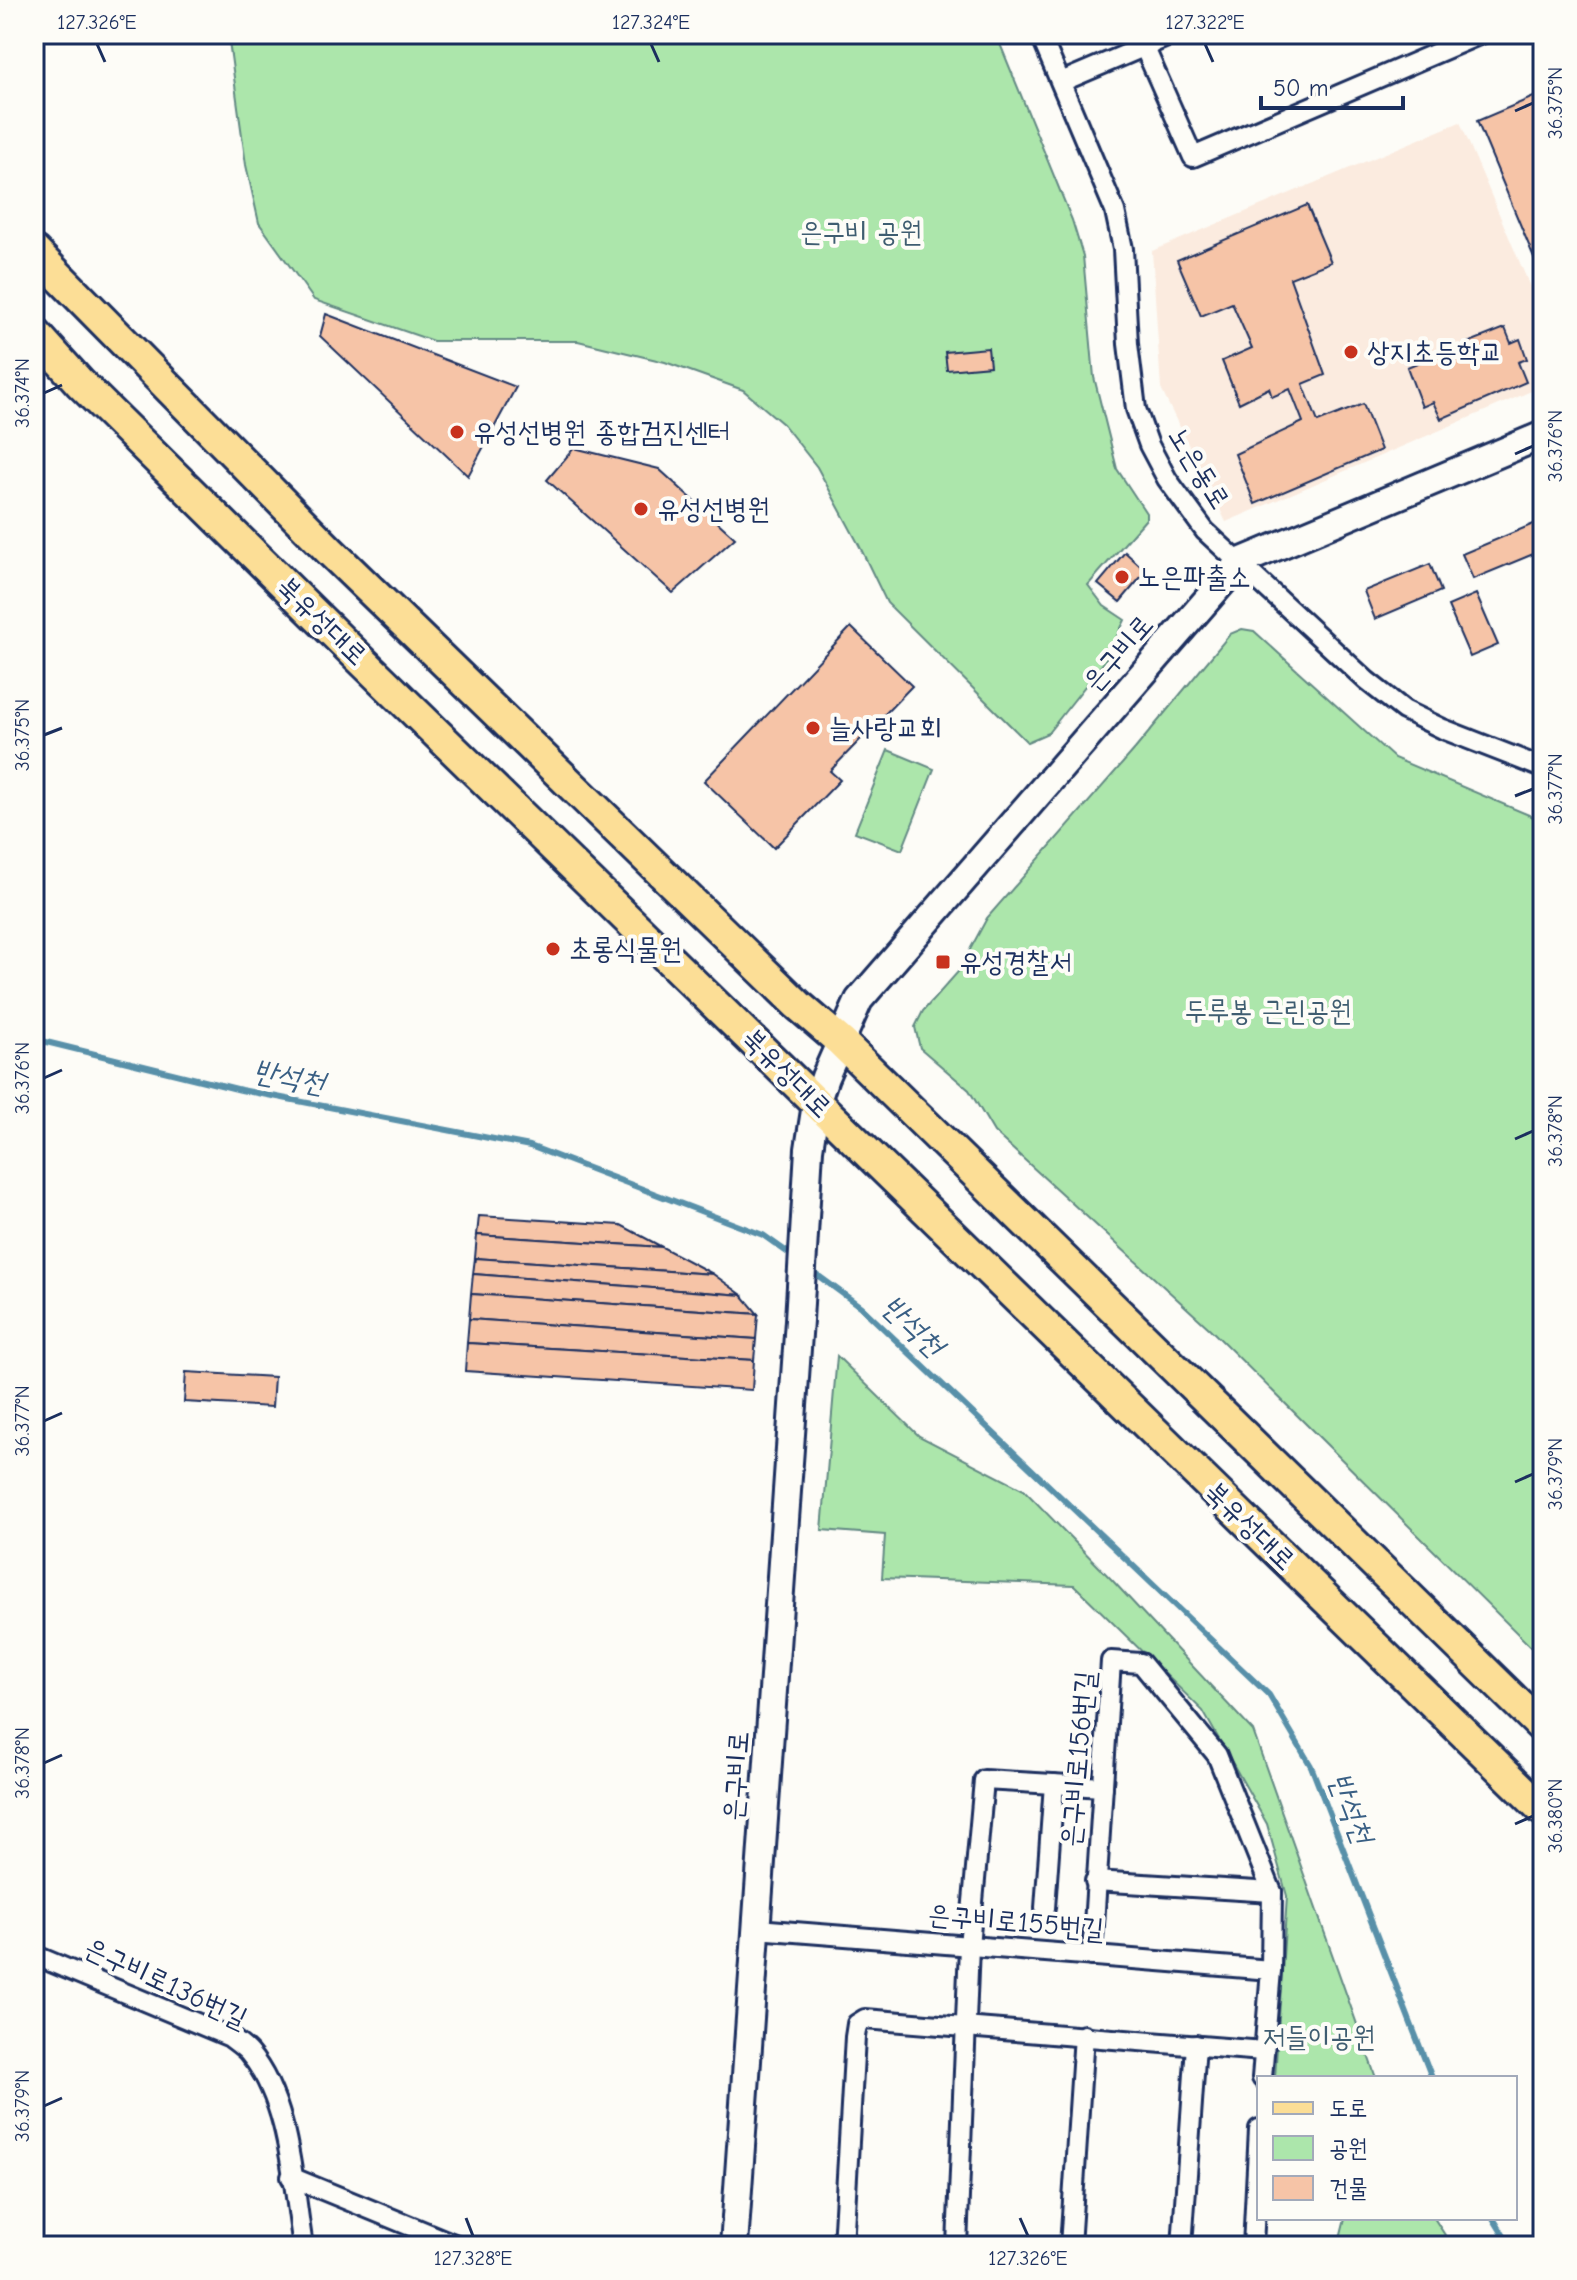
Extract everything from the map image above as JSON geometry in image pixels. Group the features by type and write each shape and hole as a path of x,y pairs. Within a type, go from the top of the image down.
{"main road":[{"name":"북유성대로","path":"34,251 330,551 798,1005 841,1042 1543,1728"},
{"name":"북유성대로","path":"34,332 170,473 1543,1810"}],"street":[{"name":"노은동로","path":"1040,34 1115,211 1123,249 1128,344 1136,409 1149,445 1167,479 1205,531 1367,681 1404,710 1443,729 1543,768"},
{"path":"1061,82 1174,34"},
{"path":"1144,46 1193,157 1481,34"},
{"name":"은구비로","path":"734,2246 809,1149 816,1104 825,1077 859,1000 1240,562 1543,435"},
{"name":"은구비로156번길","path":"1092,1956 1111,1661 1141,1663 1217,1755 1272,1892 1271,1970 1262,2076"},
{"path":"957,2246 969,1946 984,1780 1103,1787"},
{"path":"1045,1908 1054,1784"},
{"path":"1095,1881 1272,1892"},
{"name":"은구비로155번길","path":"757,1929 1271,1970"},
{"name":"은구비로136번길","path":"34,1955 230,2037 249,2053 268,2084 283,2125 303,2246"},
{"path":"843,2246 857,2024 865,2019 1263,2051"},
{"path":"1070,2246 1084,2035"},
{"path":"1182,2246 1196,2045"},
{"path":"1253,2246 1257,2168"},
{"path":"291,2177 459,2246"}],"shaded area":[{"name":"상지초등학교","path":"1460,122 1543,317 1543,386 1226,522 1161,389 1152,251"}],"green space":[{"name":"은구비 공원","path":"228,34 996,34 1072,220 1083,256 1094,377 1117,469 1146,513 1146,519 1088,585 1104,606 1125,620 1104,662 1048,733 1027,742 887,603 817,467 783,424 743,390 665,362 578,341 433,341 314,300 259,223 246,165"},
{"name":"두루봉 근린공원","path":"1242,629 1254,631 1394,758 1543,821 1543,1651 1531,1647 1210,1329 994,1132 969,1090 920,1048 915,1027 923,1011 958,972 987,918 1135,749 1230,634"},
{"path":"888,750 934,769 902,850 855,832"},
{"name":"저들이공원","path":"837,1356 919,1436 1024,1490 1253,1731 1375,2076 1275,2076 1287,1896 1267,1824 1203,1711 1074,1585 882,1578 885,1535 822,1530"},
{"path":"1344,2220 1435,2220 1452,2246 1338,2246"}],"building":[{"path":"1543,93 1543,279 1477,121"},
{"path":"1307,205 1331,262 1290,278 1325,375 1303,384 1318,422 1363,404 1381,450 1255,504 1235,454 1303,422 1290,389 1272,397 1269,388 1239,403 1222,361 1252,348 1232,303 1201,316 1177,260"},
{"name":"유성선병원 종합검진센터","path":"326,314 516,387 468,476 320,336"},
{"path":"1505,328 1511,343 1520,339 1527,359 1518,362 1526,382 1441,419 1433,402 1422,407 1407,367"},
{"path":"988,348 990,366 947,370 945,352"},
{"name":"유성선병원","path":"574,448 659,469 735,538 673,593 547,480"},
{"path":"1543,520 1543,550 1473,579 1462,554"},
{"name":"노은파출소","path":"1125,552 1146,571 1120,602 1098,584"},
{"path":"1430,564 1441,591 1375,619 1364,591"},
{"path":"1476,594 1498,645 1470,657 1448,606"},
{"name":"늘사랑교회","path":"851,627 912,686 830,771 840,780 774,848 704,781"},
{"path":"479,1216 621,1225 662,1247 477,1235"},
{"path":"477,1235 662,1247 713,1274 475,1258"},
{"path":"475,1258 713,1274 742,1295 473,1274"},
{"path":"473,1274 742,1295 758,1314 471,1294"},
{"path":"471,1294 758,1314 756,1339 469,1319"},
{"path":"469,1319 756,1339 754,1360 467,1343"},
{"path":"467,1343 754,1360 752,1390 465,1371"},
{"path":"186,1372 274,1377 272,1407 184,1402"}],"waterway":[{"name":"반석천","path":"34,1039 241,1090 530,1146 763,1235 794,1257"},
{"name":"반석천","path":"809,1269 861,1307 1269,1695 1311,1766 1431,2076"},
{"name":"반석천","path":"1494,2220 1510,2246"}],"place":[{"name":"상지초등학교","path":"1351,352"},
{"name":"유성선병원 종합검진센터","path":"457,432"},
{"name":"유성선병원","path":"641,509"},
{"name":"노은파출소","path":"1122,577"},
{"name":"늘사랑교회","path":"813,728"},
{"name":"초롱식물원","path":"553,949"},
{"name":"유성경찰서","path":"943,962"}]}
